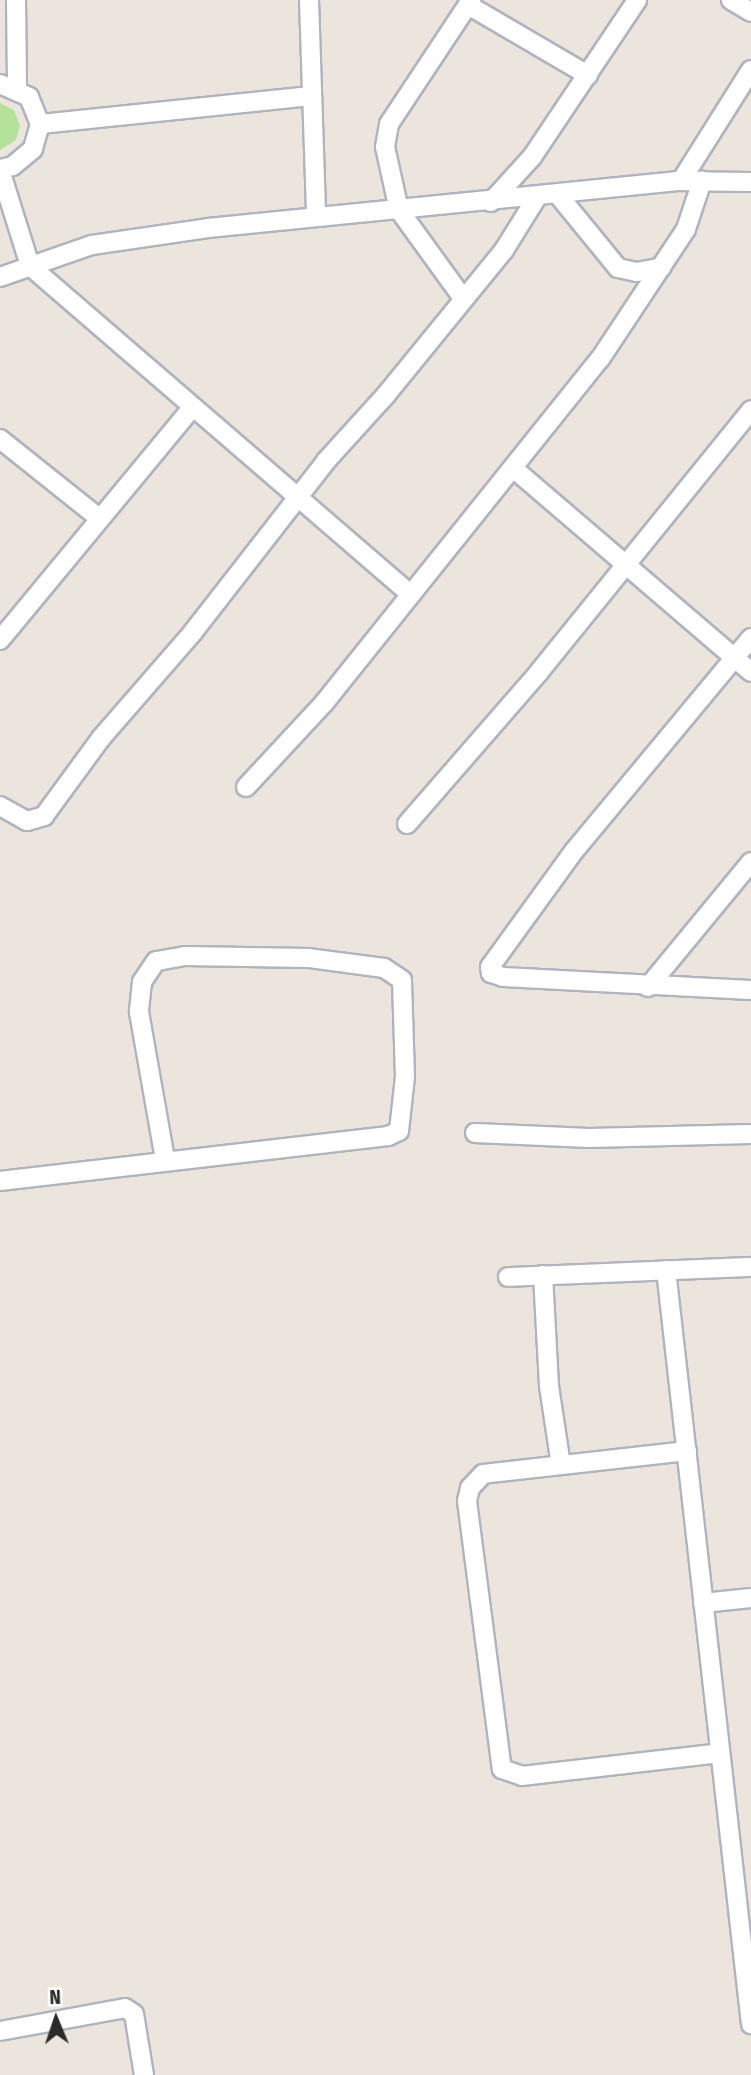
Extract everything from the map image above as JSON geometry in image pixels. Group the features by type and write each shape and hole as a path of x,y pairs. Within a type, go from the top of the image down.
{"street":[{"path":"16,0 8,86 29,97 40,124 33,149 13,166 0,169 30,266 409,593"},
{"path":"309,0 316,216"},
{"path":"491,202 532,157 637,0"},
{"path":"731,0 751,12"},
{"path":"462,297 399,210 387,170 389,124 469,3 588,75"},
{"path":"681,181 751,70"},
{"path":"40,124 312,96"},
{"path":"0,277 92,246 316,216 559,196 681,181 751,182"},
{"path":"246,787 324,703 409,593 600,359 662,267 695,211 702,181"},
{"path":"559,196 618,268 637,272 662,267"},
{"path":"0,806 27,821 44,816 101,738 193,632 298,497 385,396 462,297 504,250 537,197"},
{"path":"2,633 192,408"},
{"path":"408,824 625,566 751,410"},
{"path":"0,439 99,518"},
{"path":"513,468 751,672"},
{"path":"751,638 490,961 491,974 503,977 648,987 751,990"},
{"path":"648,987 751,862"},
{"path":"0,1181 388,1136 399,1131 405,1077 402,980 384,968 309,958 185,956 156,961 142,982 139,1012 165,1160"},
{"path":"475,1133 589,1138 751,1134"},
{"path":"508,1277 751,1267"},
{"path":"666,1270 751,2024"},
{"path":"543,1275 549,1386 561,1465"},
{"path":"687,1451 483,1474 470,1488 467,1501 502,1769 522,1776 720,1753"},
{"path":"703,1603 751,1598"},
{"path":"0,2032 125,2008 134,2014 144,2075"}],"green space":[{"path":"0,103 14,110 20,126 16,140 0,150"}]}
